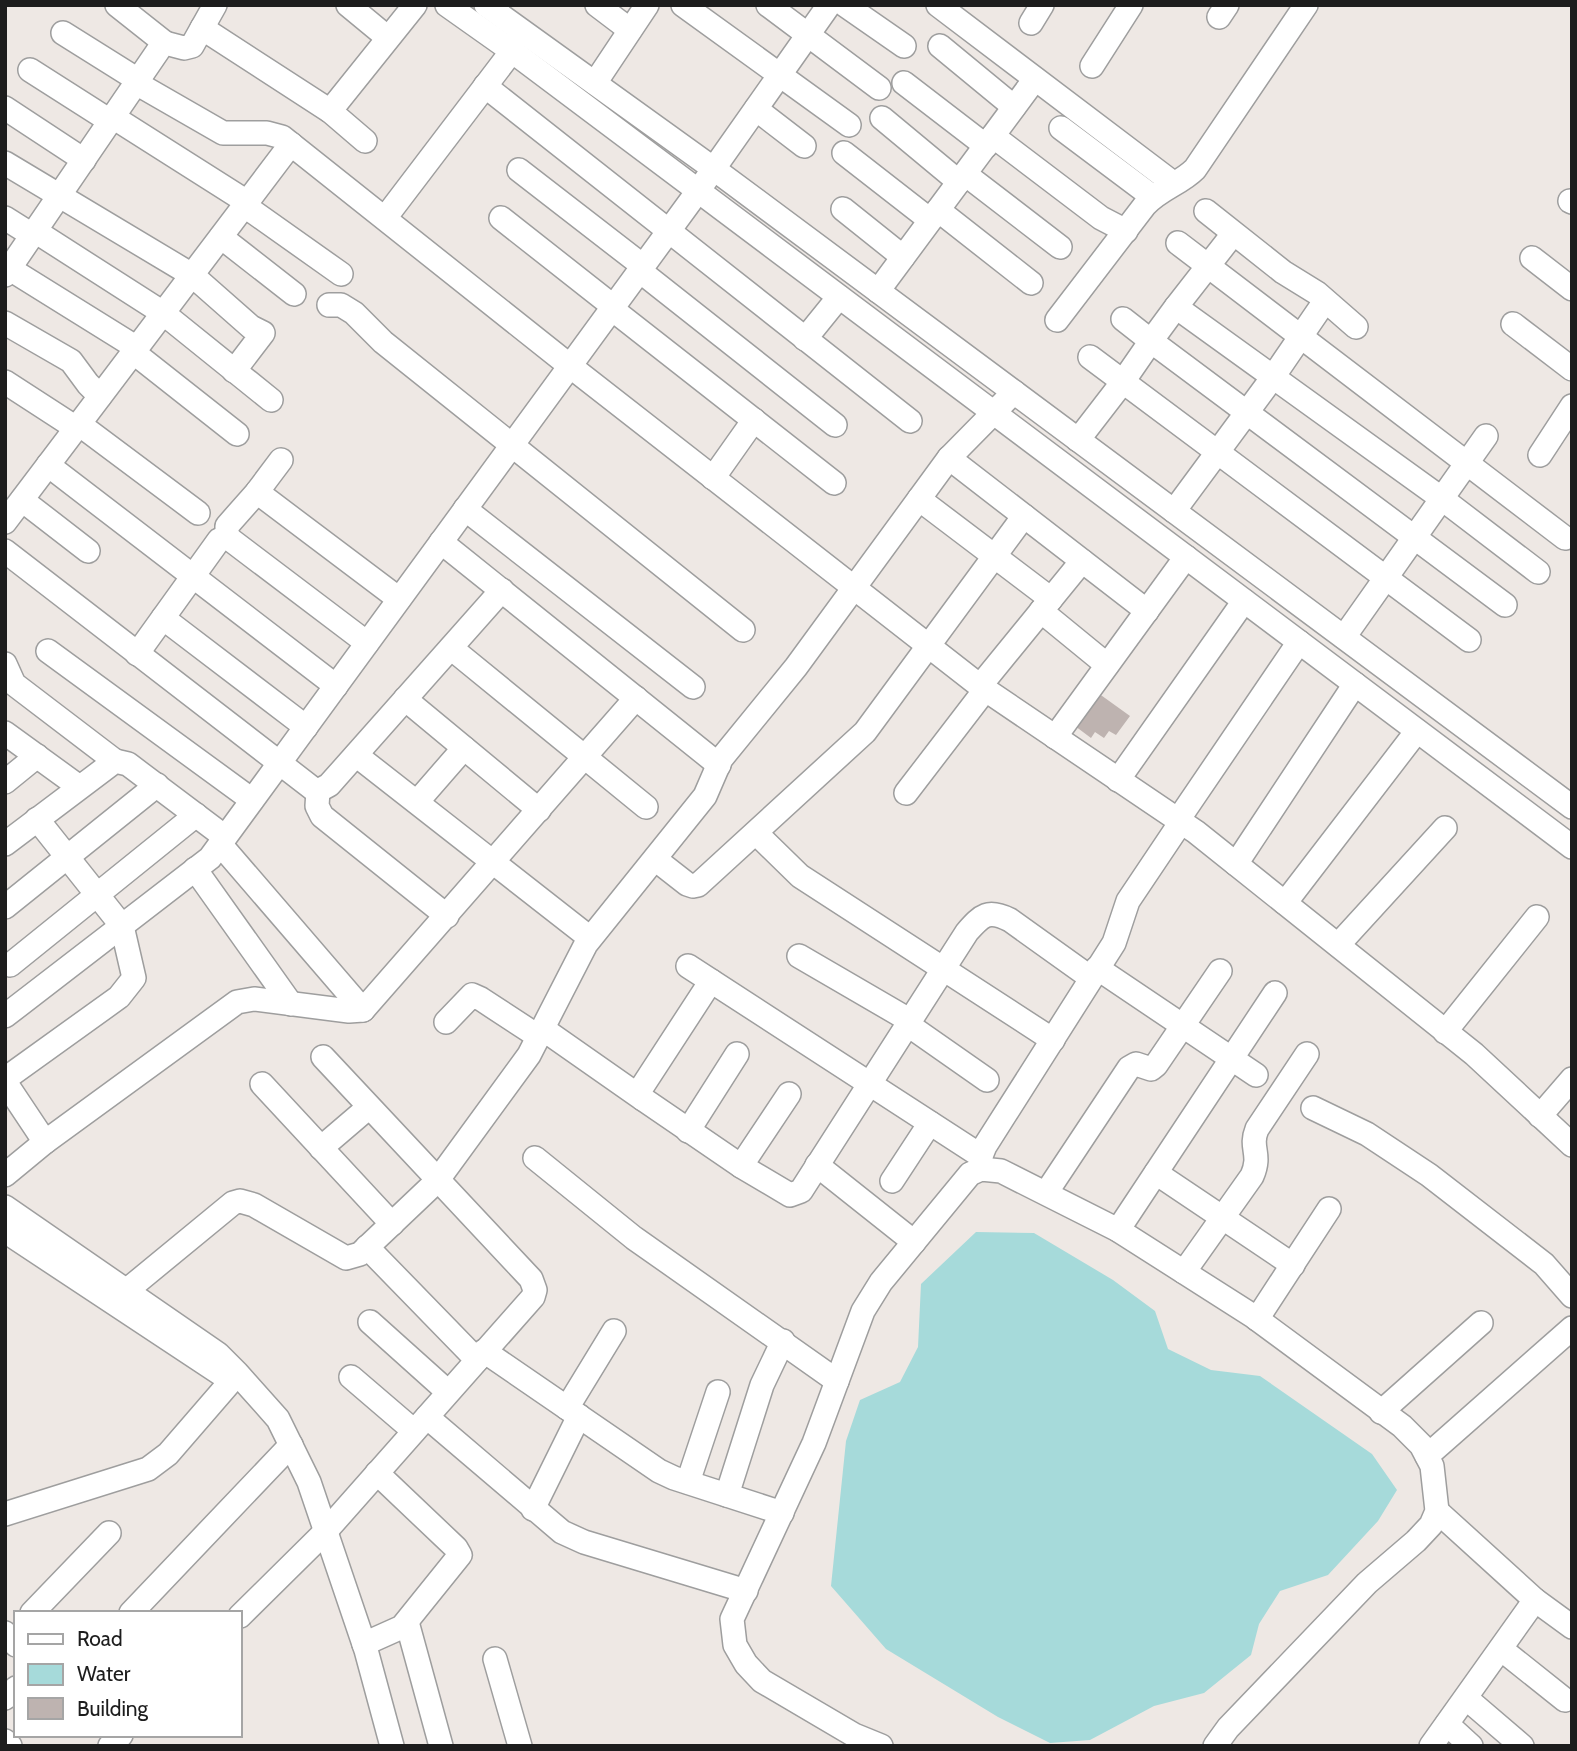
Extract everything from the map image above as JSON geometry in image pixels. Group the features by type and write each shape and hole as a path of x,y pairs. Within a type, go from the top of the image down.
{"street":[{"path":"117,5 165,43 188,48 194,43 215,5"},
{"path":"348,5 388,38"},
{"path":"330,111 415,5"},
{"path":"447,5 512,51 1572,847"},
{"path":"486,5 714,169 1572,807"},
{"path":"597,5 631,30"},
{"path":"595,83 647,5"},
{"path":"683,5 849,125"},
{"path":"768,5 879,88"},
{"path":"5,1016 210,858 642,269 829,5"},
{"path":"845,5 904,46"},
{"path":"938,5 1173,183"},
{"path":"1092,66 1131,5"},
{"path":"1057,320 1153,197 1195,169 1306,5"},
{"path":"202,28 330,111 365,141"},
{"path":"63,33 223,133 274,134 291,144 983,688 1180,821 1236,864 1474,1055 1572,1145"},
{"path":"165,43 7,272 135,350 237,434"},
{"path":"940,46 1014,107"},
{"path":"385,218 512,51"},
{"path":"30,70 246,204 341,274"},
{"path":"878,291 1035,79"},
{"path":"904,83 1101,218 1126,231"},
{"path":"485,86 910,421"},
{"path":"5,108 84,160"},
{"path":"756,109 804,146"},
{"path":"881,118 1060,247"},
{"path":"1061,128 1153,197"},
{"path":"5,522 291,144"},
{"path":"844,153 1031,284"},
{"path":"5,163 192,275 251,327 263,333 234,371"},
{"path":"519,170 835,425"},
{"path":"844,209 903,257"},
{"path":"1206,211 1356,327"},
{"path":"5,218 163,313 271,400"},
{"path":"500,218 834,483"},
{"path":"1078,440 1233,234"},
{"path":"221,237 294,294"},
{"path":"1178,243 1565,538"},
{"path":"1532,258 1572,289"},
{"path":"805,339 839,297"},
{"path":"1174,511 1273,377 1325,301"},
{"path":"329,305 341,305 354,313 383,342 743,630"},
{"path":"1176,307 1441,498 1538,572"},
{"path":"1123,319 1505,605"},
{"path":"5,323 71,361 100,396"},
{"path":"1513,324 1572,369"},
{"path":"1090,357 1469,640"},
{"path":"5,382 78,426 198,513"},
{"path":"126,1290 233,1203 240,1201 254,1205 345,1258 353,1257 367,1247 437,1181 529,1055 590,938 705,796 719,765 855,588 949,458 1014,392"},
{"path":"1540,455 1572,406"},
{"path":"713,478 754,420"},
{"path":"1344,637 1486,436"},
{"path":"949,458 1147,611"},
{"path":"227,537 227,526 281,460"},
{"path":"48,465 335,686"},
{"path":"257,492 399,599"},
{"path":"1138,521 1155,497"},
{"path":"919,499 995,556 1107,665"},
{"path":"22,500 88,551"},
{"path":"465,509 693,687"},
{"path":"655,859 693,886 702,882 865,732 1024,516"},
{"path":"137,654 219,540 227,537"},
{"path":"227,537 367,643"},
{"path":"442,542 719,765"},
{"path":"6,555 318,791"},
{"path":"1055,737 1186,557"},
{"path":"906,793 983,688 1082,561"},
{"path":"318,791 329,785 502,590"},
{"path":"1118,780 1244,601"},
{"path":"163,618 306,727"},
{"path":"881,1746 854,1735 762,1681 746,1664 735,1645 733,1619 814,1443 863,1311 881,1282 981,1162 1114,943 1128,901 1299,642"},
{"path":"451,648 646,807"},
{"path":"48,651 252,800"},
{"path":"5,664 14,684 115,761 128,764 196,815 222,841 363,1010"},
{"path":"1236,864 1355,684"},
{"path":"5,1175 45,1142 237,1002 254,999 349,1011 363,1010 636,698"},
{"path":"405,699 539,810"},
{"path":"1285,903 1417,730"},
{"path":"5,733 78,786"},
{"path":"417,802 464,748"},
{"path":"356,754 590,938"},
{"path":"5,782 37,756"},
{"path":"5,844 78,786 115,761"},
{"path":"5,907 157,785"},
{"path":"318,791 317,806 322,816 447,916"},
{"path":"33,995 7,961 196,815"},
{"path":"37,819 122,926 134,978 126,990 5,1080 45,1142"},
{"path":"1338,945 1446,828"},
{"path":"756,833 800,876 1053,1040"},
{"path":"195,869 291,1004"},
{"path":"446,1022 472,995 541,1033 741,1166 790,1195 801,1191 908,1022 982,916 998,914 1183,1026 1256,1075"},
{"path":"1446,1032 1537,917"},
{"path":"799,956 908,1022 987,1080"},
{"path":"688,966 930,1123 981,1162 1118,1230 1257,1319 1421,1445 1432,1466 1437,1511 1431,1525 1367,1583 1228,1728 1215,1746"},
{"path":"1046,1194 1129,1068 1136,1064 1154,1068 1220,971"},
{"path":"643,1099 640,1093 642,1087 711,981"},
{"path":"1118,1230 1275,993"},
{"path":"688,1131 737,1054"},
{"path":"1184,1272 1252,1176 1258,1158 1253,1139 1257,1129 1307,1054"},
{"path":"242,1614 326,1531 533,1297 534,1284 323,1057"},
{"path":"1540,1116 1572,1079"},
{"path":"262,1084 392,1224"},
{"path":"741,1166 789,1094"},
{"path":"321,1148 369,1107"},
{"path":"1313,1108 1367,1135 1429,1175 1544,1264 1572,1296"},
{"path":"892,1181 930,1123"},
{"path":"535,1158 634,1238 837,1381"},
{"path":"817,1165 914,1242"},
{"path":"1156,1173 1293,1265"},
{"path":"5,1207 218,1354 239,1382 278,1419 309,1482 364,1644 392,1746"},
{"path":"1257,1319 1329,1209"},
{"path":"5,1231 214,1371 239,1382"},
{"path":"367,1247 481,1356 573,1412 659,1471 782,1513"},
{"path":"370,1322 448,1392"},
{"path":"1381,1412 1481,1323"},
{"path":"1427,1456 1572,1328"},
{"path":"533,1509 573,1412 614,1331"},
{"path":"727,1495 762,1385 783,1341"},
{"path":"351,1377 420,1424 550,1524 574,1538 746,1591"},
{"path":"5,1514 148,1469 167,1454 239,1382"},
{"path":"688,1482 718,1392"},
{"path":"133,1611 291,1446"},
{"path":"364,1644 397,1631 407,1622 459,1559 460,1552 377,1473"},
{"path":"1437,1511 1535,1600 1572,1627"},
{"path":"34,1611 109,1533"},
{"path":"1431,1746 1535,1600"},
{"path":"407,1622 441,1746"},
{"path":"1501,1649 1565,1700"},
{"path":"495,1659 520,1746"},
{"path":"1466,1698 1522,1746"},
{"path":"1447,1724 1471,1746"},
{"path":"5,1741 10,1746"}],"water":[{"path":"976,1232 1034,1233 1113,1280 1155,1311 1168,1349 1211,1370 1260,1376 1372,1454 1397,1490 1378,1521 1328,1575 1280,1591 1259,1624 1251,1655 1204,1693 1154,1706 1090,1740 1050,1743 998,1717 886,1649 831,1586 846,1441 860,1400 900,1382 918,1347 921,1284"}],"building":[{"path":"1098,693 1130,716 1116,735 1109,731 1104,738 1095,732 1091,738 1075,726"}]}
